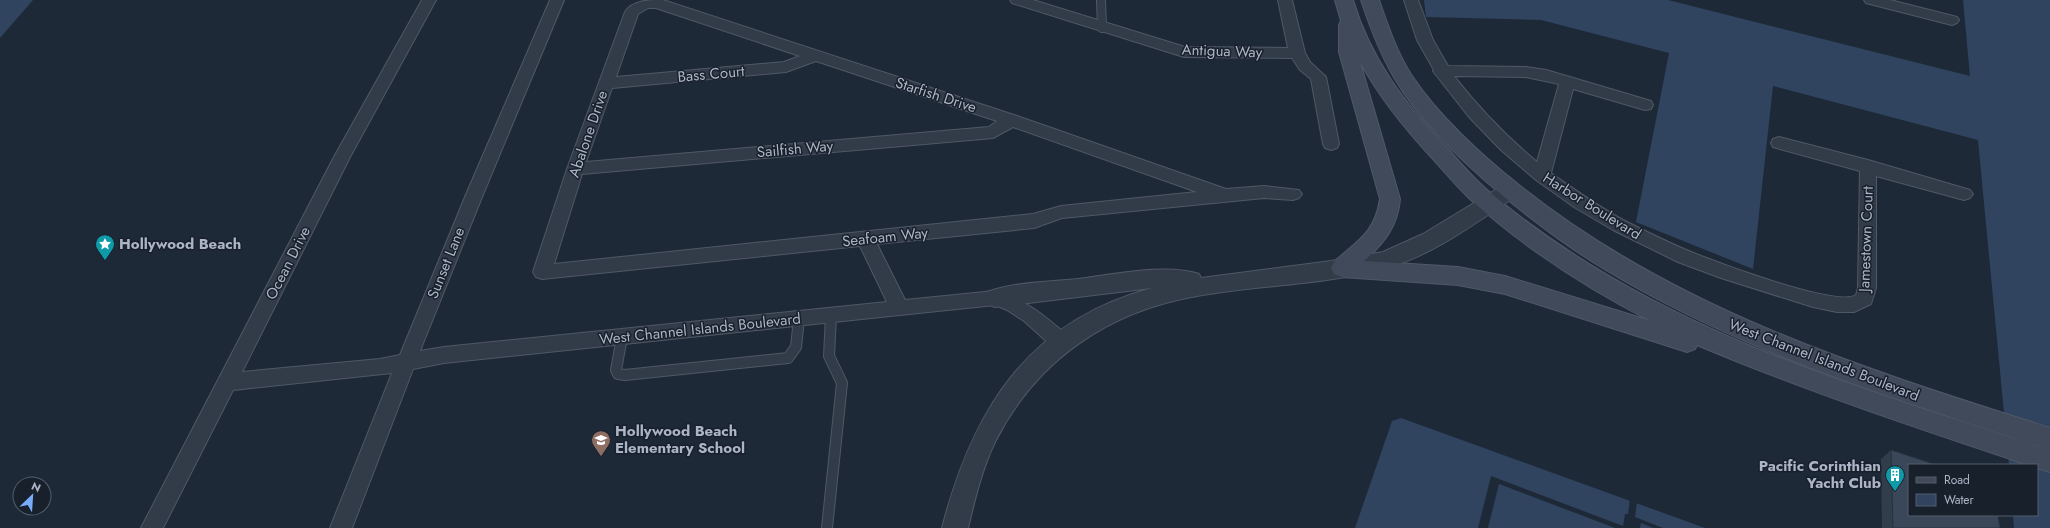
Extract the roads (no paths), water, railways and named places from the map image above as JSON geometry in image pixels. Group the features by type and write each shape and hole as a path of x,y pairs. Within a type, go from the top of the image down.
{"main road":[{"path":"1370,0 1381,34 1404,78 1463,150 1509,191"},
{"path":"1346,9 1379,76 1403,113 1458,176 1489,204"},
{"path":"1342,268 1379,234 1390,213 1390,200 1348,52 1346,9"},
{"name":"West Channel Islands Boulevard","path":"1509,191 1566,234 1622,269 1678,299 1884,395 2050,461"},
{"name":"West Channel Islands Boulevard","path":"1489,204 1542,246 1591,277 1660,317 1726,348 1884,395 2050,439"},
{"path":"1342,268 1458,276 1505,285 1689,342 1726,348"}],"street":[{"name":"Ocean Drive","path":"152,528 342,157 429,0"},
{"name":"Sunset Lane","path":"341,528 406,361 504,122 557,0"},
{"path":"1285,0 1297,53 1305,66 1318,77 1331,144"},
{"name":"Harbor Boulevard","path":"1411,0 1424,39 1441,71 1470,109 1509,148 1542,176 1600,214 1655,244 1713,268 1819,302 1852,306"},
{"path":"1871,0 1952,20"},
{"name":"Antigua Way","path":"1020,1 1102,28 1184,52 1297,53"},
{"name":"Starfish Drive","path":"644,4 657,3 1011,120 1226,196"},
{"name":"Abalone Drive","path":"542,272 575,169 632,12 644,4"},
{"name":"Bass Court","path":"606,83 786,67 814,56"},
{"path":"1441,71 1526,72 1546,75 1645,105"},
{"path":"1542,176 1567,82"},
{"name":"Sailfish Way","path":"575,169 993,132 1011,120"},
{"name":"Jamestown Court","path":"1779,142 1964,194"},
{"name":"Jamestown Court","path":"1852,306 1864,299 1867,288 1868,166"},
{"name":"West Channel Islands Boulevard","path":"994,298 1007,301 1021,308 1062,342 1090,323 1129,304 1171,292 1342,268 1384,259 1410,250 1509,191"},
{"name":"Seafoam Way","path":"542,272 1034,221 1061,212 1264,192 1293,194"},
{"path":"866,239 900,309"},
{"name":"West Channel Islands Boulevard","path":"226,382 380,367 444,355 900,309 1166,278 1224,284"},
{"path":"954,528 970,472 986,434 1008,398 1031,371 1062,342"}],"lane":[{"path":"1101,0 1102,28"},
{"path":"827,528 842,383 829,356 831,316"},
{"path":"622,337 616,370 618,374 625,375 788,358 796,347 799,319"}],"water":[{"path":"0,0 33,0 0,38"},
{"path":"1424,0 1668,0 1970,76 1963,0 2050,0 2050,528 2014,528 2013,516 2038,516 2038,464 2009,464 1978,140 1773,86 1753,269 1636,222 1669,53 1541,20 1426,17"},
{"path":"1401,418 1705,528 1355,528 1392,421"}],"place":[{"name":"Hollywood Beach","path":"105,261"},
{"name":"Hollywood Beach Elementary School","path":"601,457"},
{"name":"Pacific Corinthian Yacht Club","path":"1895,492"}]}
